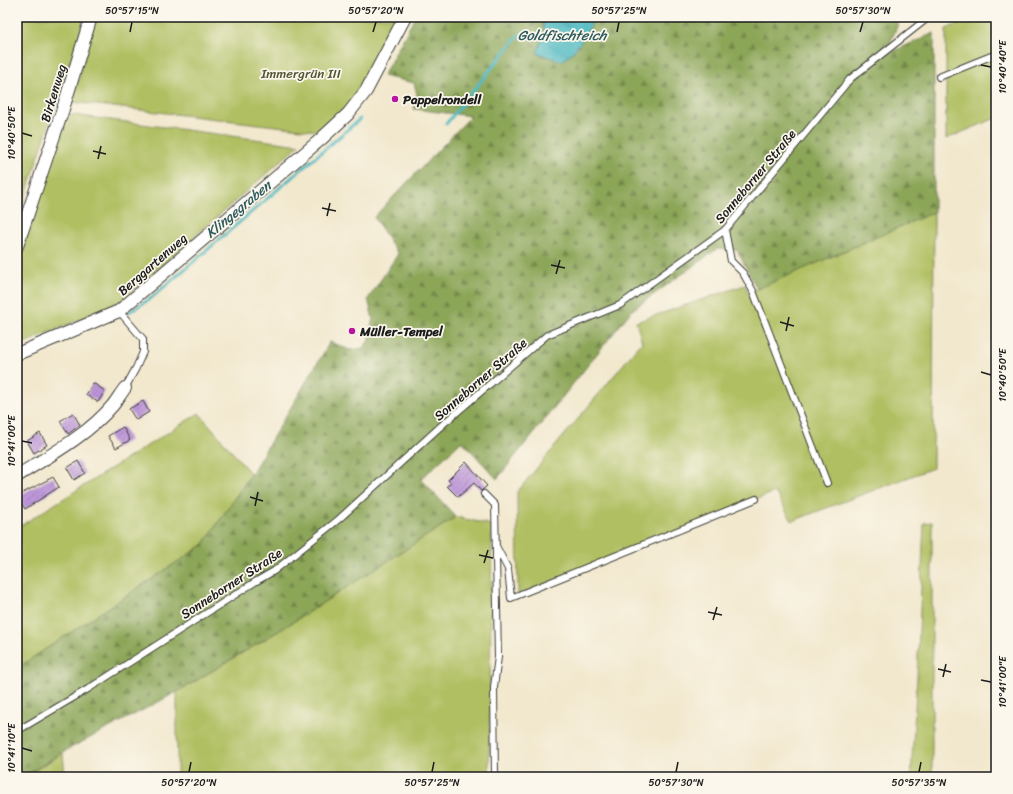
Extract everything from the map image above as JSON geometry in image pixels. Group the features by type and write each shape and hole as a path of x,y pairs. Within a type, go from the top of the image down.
{"street":[{"name":"Birkenweg","path":"17,246 63,108 91,17"},
{"name":"Berggartenweg","path":"17,354 119,311 320,140 348,114 366,91 405,17"},
{"path":"17,476 62,448 99,419 113,405 125,388"}],"lane":[{"name":"Sonneborner Straße","path":"17,731 88,689 248,586 274,571 339,519 442,425 547,335 620,305 725,230 850,79 930,17"},
{"path":"939,77 996,54"},
{"path":"725,230 731,261 743,273 753,291 827,483"},
{"path":"119,311 143,339 143,352 125,388"},
{"path":"484,494 495,506 498,657 494,687 495,777"},
{"path":"496,546 508,569 511,598 756,499"}],"green space":[{"path":"17,17 85,17 17,221"},
{"name":"Immergrün III","path":"96,17 399,17 349,105 318,131 72,102"},
{"path":"415,17 546,17 543,25 545,32 538,53 562,61 581,42 595,17 901,17 885,55 934,33 934,212 757,289 737,250 717,249 632,310 497,479 462,441 421,479 456,517 282,629 177,692 63,752 23,777 17,777 17,668 203,545 251,474 330,342 350,350 363,348 370,339 370,330 373,319 368,299 398,254 374,217 471,116 414,109 417,94 414,83 383,76"},
{"path":"975,17 996,17 996,118 946,139 946,29"},
{"path":"66,114 299,145 119,303 17,346 17,266"},
{"path":"934,212 933,468 792,521 775,492 518,595 517,492 642,342 636,322 745,285 748,293"},
{"path":"199,413 251,474 203,545 17,668 17,528"},
{"path":"456,517 492,525 489,777 177,777 177,692 282,629"},
{"path":"932,522 932,777 911,777 924,523"},
{"path":"63,753 65,777 24,777"}],"water":[{"name":"Goldfischteich","path":"546,17 595,17 581,42 562,61 537,53 545,32 543,25"}],"building":[{"path":"93,383 105,391 98,402 86,395"},
{"path":"143,401 149,412 136,420 129,409"},
{"path":"73,413 80,425 68,434 60,421"},
{"path":"123,427 130,440 116,448 108,436"},
{"path":"40,433 47,445 34,453 27,441"},
{"path":"78,461 85,473 74,480 67,468"},
{"path":"466,462 487,486 481,491 474,483 458,497 447,486 451,483 448,480"},
{"path":"53,477 59,487 25,509 17,496"}],"waterway":[{"name":"Klingegraben","path":"446,124 517,37 527,31"},
{"name":"Klingegraben","path":"127,313 150,299 360,119"}],"place":[{"name":"Pappelrondell","path":"395,99"},
{"name":"Müller-Tempel","path":"352,331"}]}
